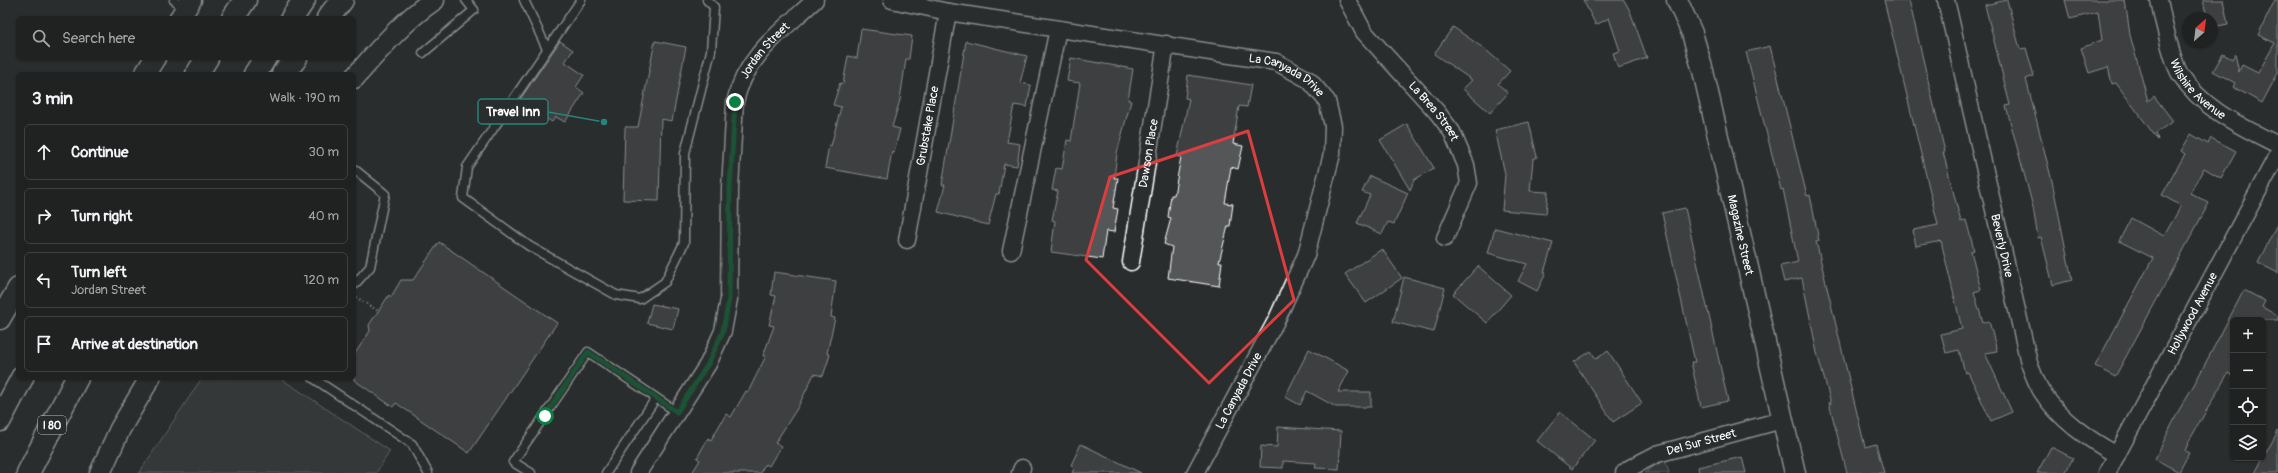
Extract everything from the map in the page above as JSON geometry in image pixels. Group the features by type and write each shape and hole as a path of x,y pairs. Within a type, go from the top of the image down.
{"highway":[{"path":"234,16 245,0"},
{"path":"293,16 304,0"},
{"path":"330,16 342,0"},
{"path":"198,72 207,60"},
{"path":"256,72 264,60"},
{"path":"285,72 294,60"},
{"path":"0,420 21,380"},
{"name":"I 80","path":"28,473 76,380"}],"street":[{"path":"356,76 393,34 421,9 434,0"},
{"name":"Jordan Street","path":"638,473 708,364 723,331 729,299 730,188 735,102 738,88 754,59 771,40 815,0"},
{"name":"La Canyada Drive","path":"892,0 948,12 1166,44 1276,62 1309,80 1327,101 1333,126 1332,154 1306,255 1277,319 1195,473"},
{"name":"La Brea Street","path":"1347,0 1364,32 1438,112 1452,132 1466,165 1469,183 1445,238"},
{"name":"Magazine Street","path":"1677,0 1692,33 1703,71 1795,473"},
{"name":"Beverly Drive","path":"1946,0 2029,364 2041,391 2056,410 2088,438 2117,455"},
{"name":"Wilshire Avenue","path":"2159,0 2179,73 2196,94 2213,110 2278,145"},
{"name":"Grubstake Place","path":"907,240 948,12"},
{"path":"1011,251 1058,29"},
{"name":"Dawson Place","path":"1131,262 1166,44"},
{"path":"146,72 154,60"},
{"name":"Hollywood Avenue","path":"2107,473 2278,154"},
{"path":"0,319 16,291"},
{"path":"100,473 120,429 149,380"},
{"name":"Del Sur Street","path":"1624,473 1630,468 1657,454 1782,420"}],"lane":[{"path":"423,53 474,10 466,0"},
{"path":"524,0 547,49"},
{"path":"581,0 467,167 463,198 530,246 616,295 640,299 665,282 684,243 685,153 711,51 714,7 707,0"},
{"path":"356,171 385,194 370,267 356,283"},
{"path":"531,473 513,462 588,352 677,412"},
{"path":"316,380 412,444 428,473"},
{"path":"606,473 656,398"}],"path":[{"path":"356,297 378,311"}],"highlighted area":[{"path":"1248,131 1294,300 1209,383 1086,260 1110,177"}],"shaded area":[{"path":"201,380 283,380 390,451 376,473 139,473"},
{"path":"1665,458 1669,473 1645,473"}],"building":[{"path":"1583,0 1624,0 1630,11 1647,58 1618,68 1613,53 1620,51 1609,18 1596,25"},
{"path":"1884,0 1909,0 1945,152 1943,152 1961,222 1966,220 1974,250 1971,251 1981,290 1974,292 1983,323 1989,321 1997,351 1985,353 2012,412 1991,421 1968,372 1965,373 1959,350 1946,353 1941,334 1962,329 1941,241 1916,246 1913,230 1938,225"},
{"path":"2007,0 2020,49 2026,48 2034,76 2026,79 2052,181 2072,280 2053,285 2041,237 2038,238 2033,207 2006,106 2010,105 1985,5"},
{"path":"2065,0 2125,0 2130,35 2148,101 2154,96 2173,121 2156,133 2158,140 2116,83 2112,84 2108,67 2089,73 2081,48 2102,40 2098,12 2070,19"},
{"path":"2203,0 2223,0 2228,24 2218,26 2218,12 2206,12"},
{"path":"2275,0 2278,0 2278,73 2262,103 2233,87 2235,83 2213,71 2223,54 2232,59 2235,54 2239,72 2242,65 2258,73 2275,43 2258,35"},
{"path":"1453,27 1486,50 1510,71 1498,84 1508,93 1490,113 1463,89 1472,80 1434,54"},
{"path":"861,29 912,36 909,59 906,59 900,100 892,127 900,129 894,152 892,151 887,179 825,168 829,145 831,146 841,107 833,105 840,83 843,84 848,56 857,58"},
{"path":"560,41 573,50 565,62 584,75 576,87 584,93 565,122 556,117 552,122 519,101"},
{"path":"655,41 686,47 672,121 661,119 659,201 623,200 625,127 638,127"},
{"path":"966,41 1027,56 1020,83 1031,85 1027,107 1014,105 1007,142 1020,144 1017,166 1004,164 999,194 996,194 988,225 938,212 945,185 942,185"},
{"path":"1770,46 1807,196 1810,195 1819,241 1816,241 1865,447 1876,444 1884,473 1847,473 1829,403 1831,403 1817,353 1802,278 1784,282 1780,266 1798,262 1783,189 1781,190 1746,52"},
{"path":"1071,58 1133,69 1128,100 1131,101 1117,153 1114,178 1118,178 1113,208 1118,209 1114,232 1106,231 1102,259 1051,252 1055,221 1052,220 1058,191 1052,190 1056,168 1062,169 1067,140 1071,141 1080,83 1067,81"},
{"path":"1188,75 1251,85 1247,107 1239,106 1233,144 1243,146 1238,169 1231,167 1225,203 1233,204 1230,226 1228,226 1219,262 1222,262 1219,286 1168,278 1172,247 1164,244 1171,218 1168,217 1171,195 1174,195 1181,157 1177,156 1189,99 1185,98"},
{"path":"1529,122 1537,157 1533,159 1530,191 1548,192 1546,214 1502,210 1505,174 1495,130"},
{"path":"1407,124 1434,168 1414,180 1410,190 1380,140"},
{"path":"2191,134 2208,144 2211,138 2236,151 2221,178 2204,168 2190,193 2209,203 2115,377 2095,366 2153,258 2119,241 2131,218 2164,236 2181,206 2162,195 2185,154 2181,151"},
{"path":"1370,176 1408,193 1394,224 1388,222 1382,234 1357,223 1370,195 1362,192"},
{"path":"1685,208 1728,401 1701,407 1691,362 1695,362 1662,213"},
{"path":"2278,222 2278,273 2258,263"},
{"path":"1495,228 1553,243 1544,272 1546,273 1537,291 1518,281 1527,264 1488,253"},
{"path":"439,242 557,323 469,453 396,403 393,407 354,380 356,380 356,352 370,331 369,325 389,295 391,297 401,280 413,280"},
{"path":"1382,249 1402,278 1366,303 1345,274"},
{"path":"1478,266 1511,295 1487,323 1453,294"},
{"path":"774,272 836,281 831,317 835,318 827,353 830,355 823,376 814,374 798,407 775,443 781,446 769,466 765,464 760,473 692,473 700,460 697,458 708,438 711,440 726,414 731,417 746,391 748,392 766,356 763,356 774,326 769,325 776,296 771,295"},
{"path":"1404,277 1445,288 1434,332 1393,322"},
{"path":"2244,290 2265,301 2262,307 2278,316 2278,320 2266,320 2266,317 2230,317 2230,374 2228,373 2189,441 2185,451 2189,453 2179,472 2155,459 2179,410 2195,383"},
{"path":"652,304 678,309 673,329 647,323"},
{"path":"1309,349 1349,371 1338,392 1371,392 1371,407 1336,407 1307,391 1300,405 1285,397"},
{"path":"1591,351 1596,359 1608,351 1642,403 1613,422 1574,362"},
{"path":"1560,412 1595,440 1572,469 1537,441"},
{"path":"1278,427 1341,431 1339,469 1315,468 1316,463 1283,461 1283,468 1260,467 1261,446 1277,447"},
{"path":"2278,431 2278,473 2255,473 2262,461 2266,461 2266,453"},
{"path":"1081,444 1141,473 1072,473 1075,467 1071,465"},
{"path":"2051,447 2073,458 2065,473 2037,473"},
{"path":"1742,457 1746,473 1699,473 1698,467"}],"place":[{"name":"Travel Inn","path":"604,122"}],"route":[{"path":"545,416 588,352 677,412 708,364 723,331 729,299 730,188 735,102"}]}
